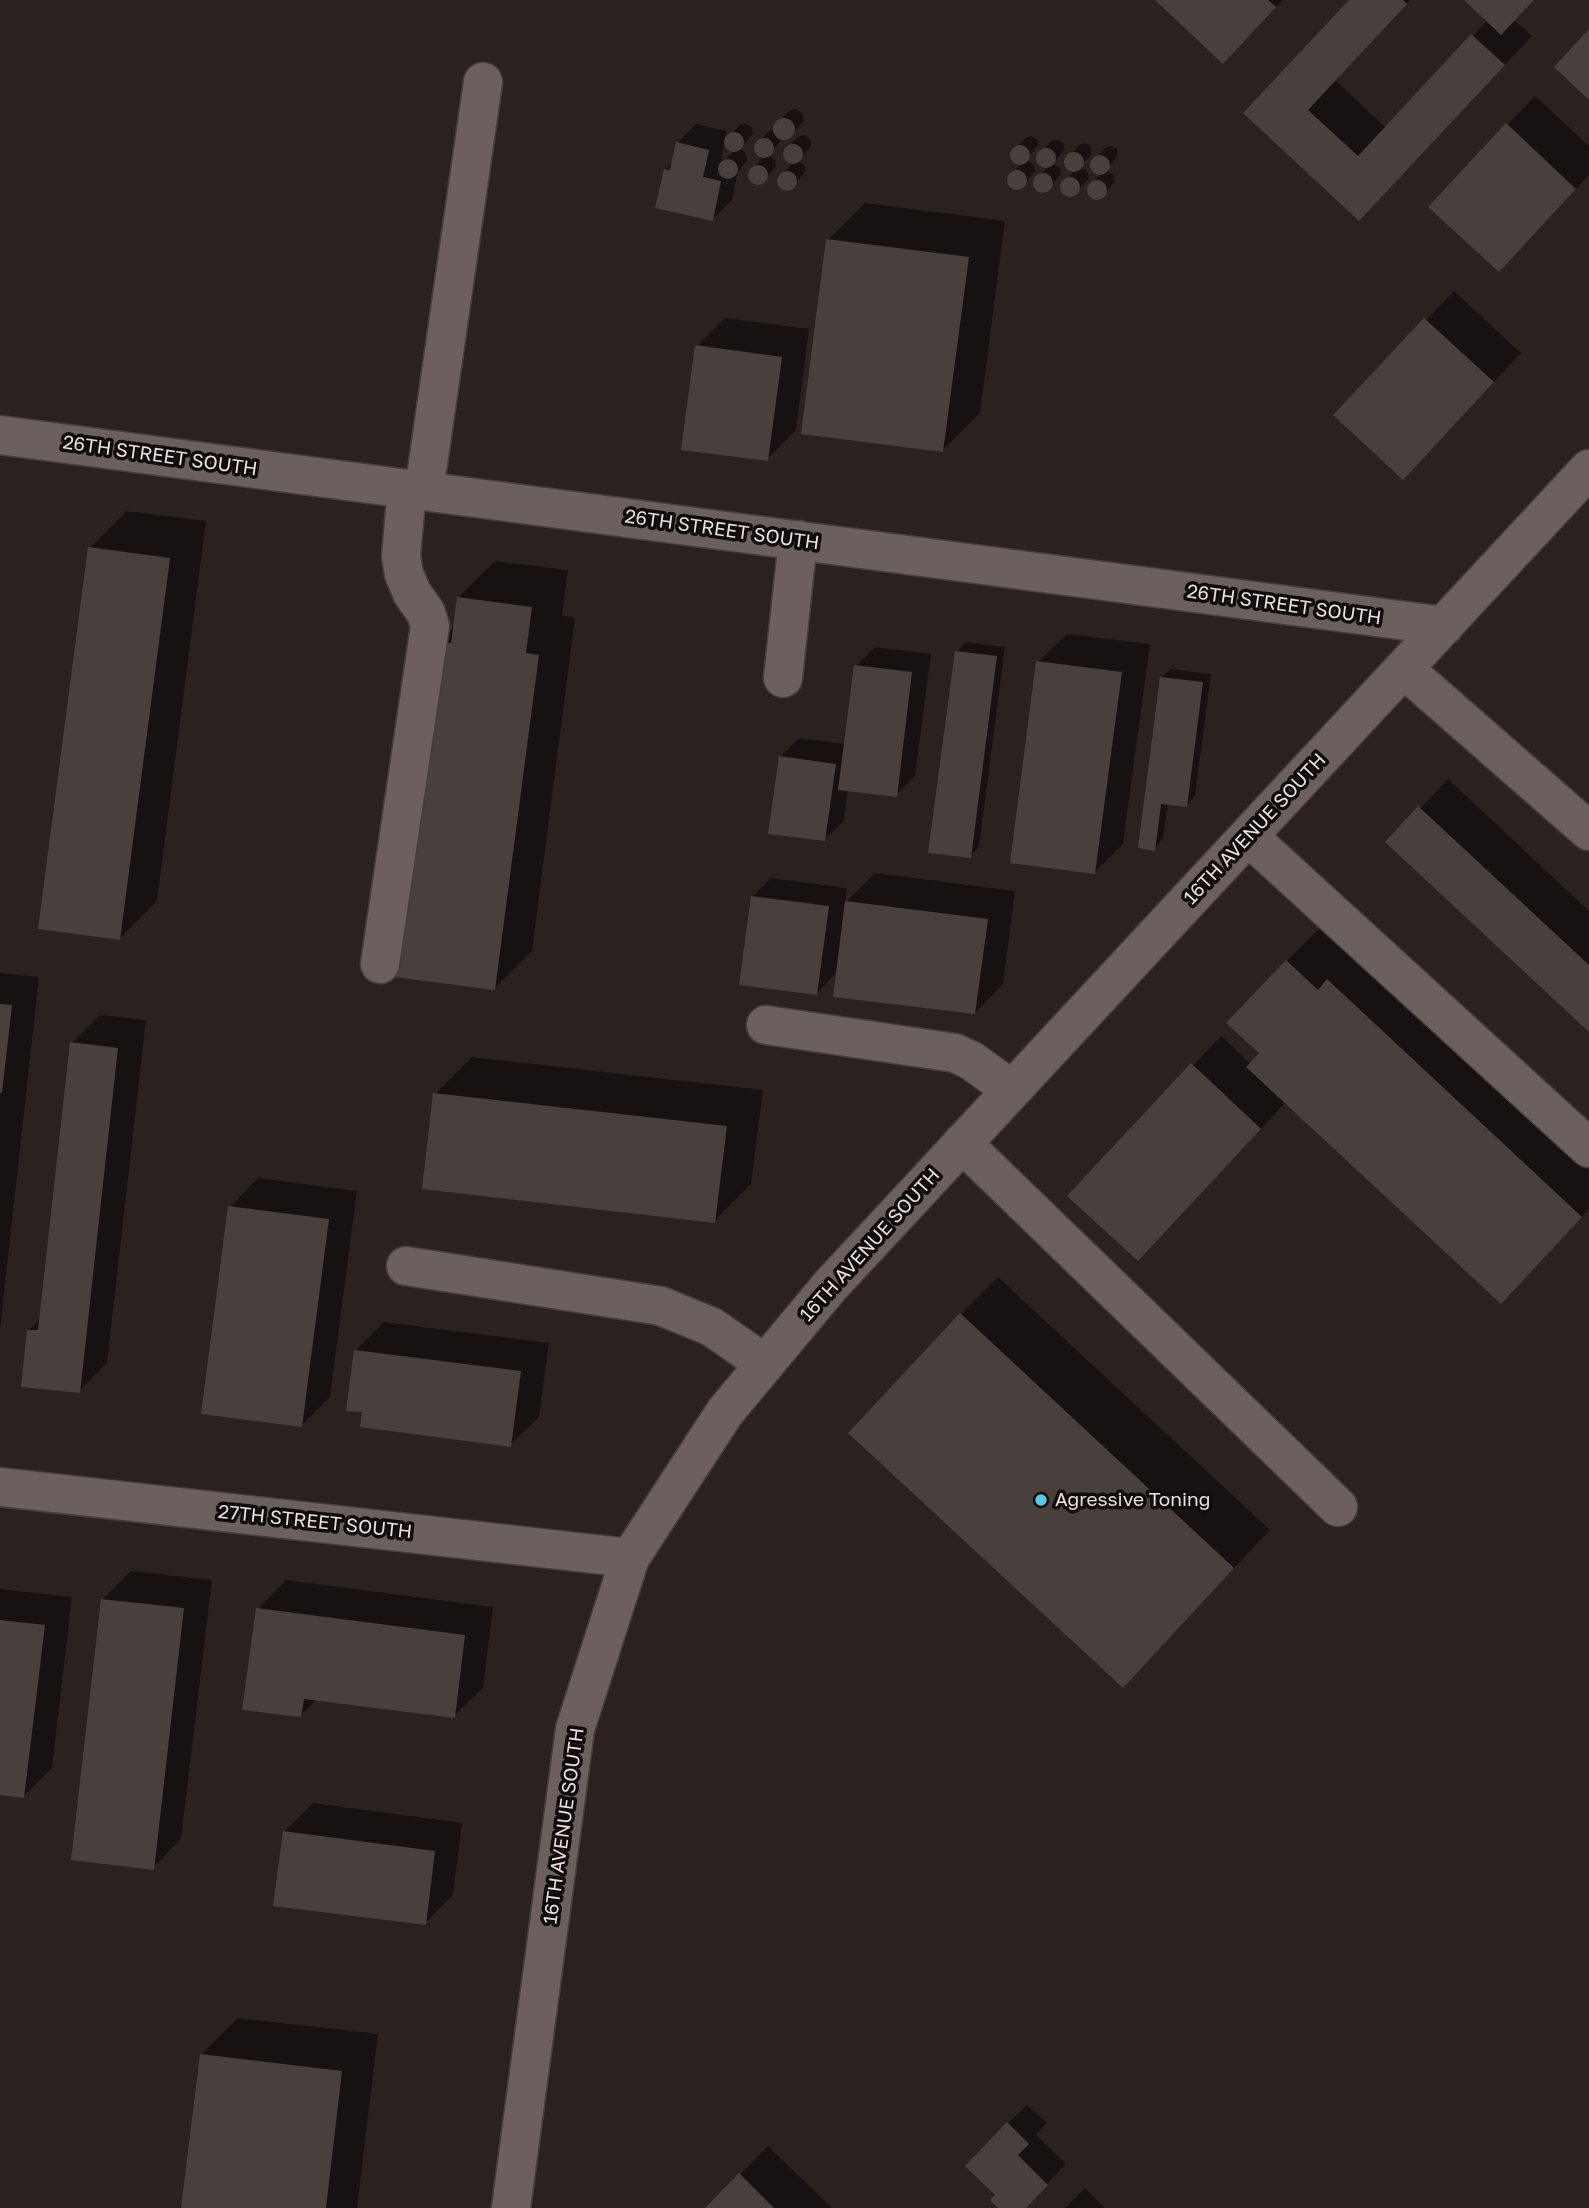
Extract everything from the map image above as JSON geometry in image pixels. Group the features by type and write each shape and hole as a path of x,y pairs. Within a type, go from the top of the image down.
{"street":[{"path":"380,964 430,626 422,604 412,593 404,574 401,556 415,490 483,82"},
{"name":"26TH STREET SOUTH","path":"0,435 1444,626"},
{"name":"16TH AVENUE SOUTH","path":"511,2208 575,1729 630,1558 724,1412 830,1286 1589,469"},
{"path":"783,678 798,540"},
{"path":"1404,668 1589,831"},
{"path":"1248,836 1589,1148"},
{"path":"766,1025 955,1053 972,1061 1012,1090"},
{"path":"962,1143 1338,1507"},
{"path":"406,1266 662,1306 712,1327 765,1364"},
{"name":"27TH STREET SOUTH","path":"0,1487 630,1558"}],"building":[{"path":"1155,0 1268,0 1276,7 1223,64"},
{"path":"1349,0 1403,0 1407,4 1308,110 1358,156 1471,34 1505,65 1359,221 1243,113"},
{"path":"1464,0 1534,0 1501,35"},
{"path":"1589,29 1589,100 1554,67"},
{"path":"784,118 792,121 795,129 792,137 784,140 776,137 773,129 776,121"},
{"path":"1506,123 1576,189 1499,272 1428,207"},
{"path":"734,132 741,135 744,142 741,149 734,152 727,149 724,142 727,135"},
{"path":"764,138 771,141 774,148 771,155 764,158 757,155 754,148 757,141"},
{"path":"676,142 709,150 703,177 721,181 713,221 655,208 664,169 670,170"},
{"path":"793,144 800,147 803,154 800,161 793,164 786,161 783,154 786,147"},
{"path":"1020,145 1027,148 1030,155 1027,162 1020,165 1013,162 1010,155 1013,148"},
{"path":"1046,148 1053,151 1056,158 1053,165 1046,168 1039,165 1036,158 1039,151"},
{"path":"1074,152 1081,155 1084,162 1081,169 1074,172 1067,169 1064,162 1067,155"},
{"path":"1100,155 1107,158 1110,165 1107,172 1100,175 1093,172 1090,165 1093,158"},
{"path":"728,159 735,162 738,169 735,176 728,179 721,176 718,169 721,162"},
{"path":"758,165 765,168 768,175 765,182 758,185 751,182 748,175 751,168"},
{"path":"1017,170 1024,173 1027,180 1024,187 1017,190 1010,187 1007,180 1010,173"},
{"path":"787,171 794,174 797,181 794,188 787,191 780,188 777,181 780,174"},
{"path":"1043,173 1050,176 1053,183 1050,190 1043,193 1036,190 1033,183 1036,176"},
{"path":"1070,177 1077,180 1080,187 1077,194 1070,197 1063,194 1060,187 1063,180"},
{"path":"1097,180 1104,183 1107,190 1104,197 1097,200 1090,197 1087,190 1090,183"},
{"path":"826,239 969,257 943,452 801,434"},
{"path":"1424,318 1494,382 1403,480 1333,415"},
{"path":"695,345 782,357 768,461 681,450"},
{"path":"88,547 170,558 120,940 38,929"},
{"path":"457,597 532,607 526,653 539,655 495,990 394,977 438,641 451,643"},
{"path":"955,651 997,656 971,858 928,853"},
{"path":"1036,661 1122,672 1095,874 1010,863"},
{"path":"854,665 912,672 897,797 838,790"},
{"path":"1160,677 1203,682 1187,807 1161,804 1155,851 1138,848"},
{"path":"779,756 836,764 825,841 768,834"},
{"path":"1418,806 1589,965 1589,1032 1385,842"},
{"path":"751,896 829,906 817,995 739,985"},
{"path":"845,901 988,919 975,1014 833,997"},
{"path":"1286,960 1318,990 1327,979 1582,1217 1501,1304 1246,1067 1259,1053 1226,1023"},
{"path":"0,1004 12,1005 2,1093 0,1093"},
{"path":"70,1042 118,1048 80,1393 21,1387 27,1330 38,1330"},
{"path":"1191,1063 1261,1129 1138,1261 1067,1196"},
{"path":"433,1093 727,1126 715,1223 422,1189"},
{"path":"228,1206 329,1219 302,1427 201,1414"},
{"name":"Agressive Toning","path":"960,1313 1234,1568 1123,1688 848,1433"},
{"path":"354,1350 521,1371 511,1447 360,1427 362,1412 346,1411"},
{"path":"101,1599 184,1608 154,1870 71,1860"},
{"path":"256,1608 465,1635 455,1718 304,1699 301,1717 242,1710"},
{"path":"0,1620 45,1625 24,1798 0,1795"},
{"path":"283,1831 435,1851 426,1925 273,1906"},
{"path":"200,2054 342,2071 326,2208 181,2208"},
{"path":"1007,2122 1029,2144 1018,2155 1048,2185 1026,2208 998,2208 990,2200 995,2195 965,2166"},
{"path":"739,2173 774,2208 705,2208"}],"place":[{"name":"Agressive Toning","path":"1041,1500"}]}
